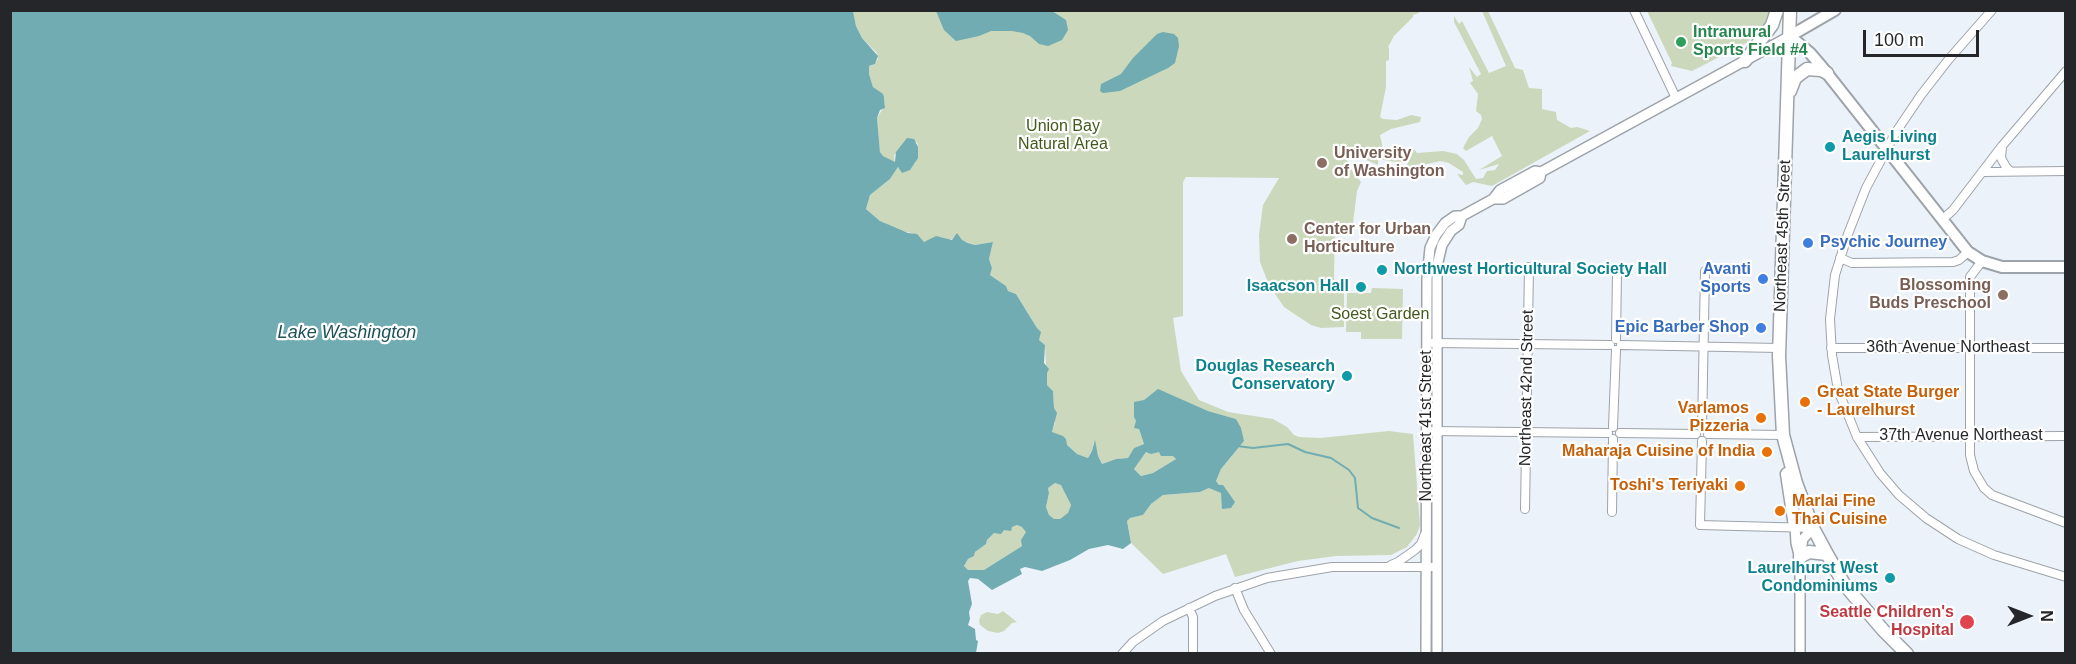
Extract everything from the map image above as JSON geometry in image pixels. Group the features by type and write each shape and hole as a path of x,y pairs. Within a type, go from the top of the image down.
{"main road":[{"path":"1745,61 1772,25 1777,10"},
{"name":"Northeast 45th Street","path":"1790,10 1779,348 1780,408 1783,435 1790,461"},
{"path":"1835,10 1790,36 1810,53 1827,73 1974,256 2002,267 2066,267"},
{"path":"1788,95 1795,78 1800,73 1814,68 1827,73"},
{"path":"1790,461 1787,478 1795,526"},
{"path":"1790,461 1813,528 1844,584 1907,654"},
{"path":"1800,557 1809,552 1827,554"}],"street":[{"path":"1634,10 1676,98"},
{"path":"1992,10 1934,78 1887,148 1860,203 1840,258 1831,304 1831,348 1838,390 1857,437 1884,479 1899,495 1926,518 1959,539 1994,555 2066,577"},
{"name":"Northeast 41st Street","path":"1437,654 1432,343 1438,258 1446,237 1459,225 1462,216 1493,199 1500,190 1536,171 1541,172 1790,36"},
{"path":"1943,219 1953,210 2002,146 2066,71"},
{"path":"2002,146 2001,158 2010,171"},
{"path":"1982,172 2066,171"},
{"path":"1840,258 1852,263 1953,262 1974,256 1970,277 1970,455 1974,471 1984,488 1992,495 2066,523"},
{"name":"Northeast 42nd Street","path":"1525,509 1529,267"},
{"path":"1705,271 1700,525 1813,528"},
{"path":"1612,512 1617,272"},
{"path":"1432,343 1779,348"},
{"name":"36th Avenue Northeast","path":"1831,348 2066,348"},
{"path":"1432,431 1783,435"},
{"name":"Northeast 41st Street","path":"1426,654 1426,531 1432,431"},
{"name":"37th Avenue Northeast","path":"1857,437 2066,436"},
{"path":"1795,526 1800,557"},
{"path":"1800,654 1800,557 1803,539 1813,528"},
{"path":"1386,567 1415,550 1426,531"},
{"path":"1122,654 1150,629 1189,608 1235,588 1302,571 1348,567 1437,567"},
{"path":"1235,588 1244,610 1272,654"},
{"path":"1189,608 1193,617 1194,654"}],"green space":[{"name":"Union Bay Natural Area","path":"853,11 1419,11 1394,36 1388,47 1386,87 1380,117 1397,120 1411,115 1421,117 1420,122 1391,129 1380,135 1383,149 1395,151 1411,149 1403,163 1378,159 1378,165 1343,150 1352,171 1361,182 1357,191 1353,223 1335,223 1334,279 1344,286 1344,327 1321,328 1311,325 1284,307 1269,285 1260,262 1259,235 1263,205 1279,178 1186,177 1183,182 1183,316 1173,318 1181,371 1199,400 1228,412 1273,419 1299,437 1320,438 1389,431 1413,434 1420,525 1417,534 1407,547 1391,555 1336,556 1298,561 1235,577 1226,554 1163,574 1131,543 1127,521 1129,518 1143,515 1151,504 1163,495 1200,492 1209,488 1221,493 1222,498 1234,502 1223,486 1216,481 1221,469 1244,441 1236,419 1208,411 1158,390 1144,400 1134,403 1136,421 1144,444 1134,448 1128,458 1102,464 1094,442 1088,458 1077,454 1052,432 1055,423 1053,391 1047,385 1045,345 1039,340 1037,328 1016,294 1008,291 1006,286 990,275 992,268 989,259 993,242 975,245 955,238 949,240 941,237 924,242 912,233 901,231 880,221 866,209 870,195 890,179 898,167 901,169 911,167 915,163 918,147 917,142 894,155 895,163 880,152 877,118 885,105 884,97 873,87 869,74 869,66 874,65 878,59 877,53 862,38 856,26"},
{"path":"1482,11 1488,11 1515,68 1523,70 1529,88 1542,89 1542,109 1556,112 1557,120 1571,128 1577,127 1590,131 1492,186 1473,182 1466,185 1457,174 1463,175 1463,172 1449,163 1440,161 1419,166 1413,170 1407,165 1414,149 1417,153 1443,151 1457,154 1464,160 1476,179 1483,178 1487,171 1495,170 1499,164 1479,170 1502,156 1492,136 1466,151 1463,148 1482,119 1476,111 1478,94 1470,83 1473,81 1469,67 1477,77 1481,74 1454,22 1454,16 1459,24 1462,21 1489,73 1506,66"},
{"path":"1647,11 1769,11 1765,22 1748,42 1692,71 1671,66 1672,63"},
{"name":"Soest Garden","path":"1372,288 1403,289 1402,339 1361,339 1361,332 1346,332 1347,293 1371,293"},
{"path":"1146,452 1159,452 1174,456 1176,459 1153,473 1141,476 1134,469"},
{"path":"1055,483 1061,484 1071,505 1068,514 1060,519 1053,519 1046,507 1048,488"},
{"path":"1017,525 1022,526 1027,532 1022,546 984,570 968,570 964,566 994,533"},
{"path":"1003,611 1017,622 998,633 988,631 980,625 981,615 987,612 998,614"}],"water":[{"name":"Lake Washington","path":"10,11 853,11 856,26 862,38 878,56 875,64 869,66 869,74 873,87 884,97 885,108 880,110 877,118 880,152 895,162 896,152 907,138 914,139 918,147 918,158 910,170 902,173 898,167 890,179 870,195 866,209 880,221 908,233 917,234 924,242 936,236 952,240 957,233 962,240 975,245 993,242 989,259 992,268 990,275 1006,286 1008,291 1016,294 1041,332 1039,340 1045,345 1044,363 1049,369 1047,385 1053,391 1054,408 1057,413 1052,432 1063,436 1067,445 1077,454 1088,458 1095,440 1102,464 1128,458 1134,448 1144,444 1139,429 1134,428 1136,421 1134,402 1144,400 1158,389 1208,411 1236,419 1244,441 1221,469 1216,481 1219,485 1223,485 1235,502 1231,508 1222,509 1221,493 1209,488 1200,492 1163,495 1151,504 1143,515 1127,521 1131,543 1123,549 1108,545 1089,549 1070,560 1042,571 1025,567 1020,569 1022,574 992,590 978,579 970,578 968,581 972,604 968,625 975,629 978,641 976,653 11,653","holes":["1146,452 1151,454 1159,452 1161,456 1173,456 1176,459 1153,473 1141,476 1134,469","1055,483 1061,485 1071,505 1068,513 1060,519 1054,519 1049,515 1046,507 1048,488","1017,525 1026,532 1021,540 1022,546 984,570 968,570 964,566 994,533 1001,534 1004,530 1011,531 1012,527"]},
{"path":"936,11 1052,11 1066,20 1068,30 1062,40 1048,46 1039,44 1023,33 1012,31 991,31 956,41 944,30"},
{"path":"1163,32 1174,34 1178,38 1179,46 1175,63 1120,91 1103,93 1100,91 1101,84 1121,74 1157,34"}],"waterway":[{"path":"1237,446 1253,448 1288,444 1305,452 1331,458 1349,470 1355,478 1358,508 1372,518 1399,528"}],"place":[{"name":"Intramural Sports Field #4","path":"1681,42"},
{"name":"Aegis Living Laurelhurst","path":"1830,147"},
{"name":"University of Washington","path":"1322,163"},
{"name":"Center for Urban Horticulture","path":"1292,239"},
{"name":"Psychic Journey","path":"1808,243"},
{"name":"Northwest Horticultural Society Hall","path":"1382,270"},
{"name":"Avanti Sports","path":"1763,279"},
{"name":"Isaacson Hall","path":"1361,287"},
{"name":"Blossoming Buds Preschool","path":"2003,295"},
{"name":"Epic Barber Shop","path":"1761,328"},
{"name":"Douglas Research Conservatory","path":"1347,376"},
{"name":"Great State Burger - Laurelhurst","path":"1805,402"},
{"name":"Varlamos Pizzeria","path":"1761,418"},
{"name":"Maharaja Cuisine of India","path":"1767,452"},
{"name":"Toshi's Teriyaki","path":"1740,486"},
{"name":"Marlai Fine Thai Cuisine","path":"1780,511"},
{"name":"Laurelhurst West Condominiums","path":"1890,578"},
{"name":"Seattle Children's Hospital","path":"1967,622"}]}
